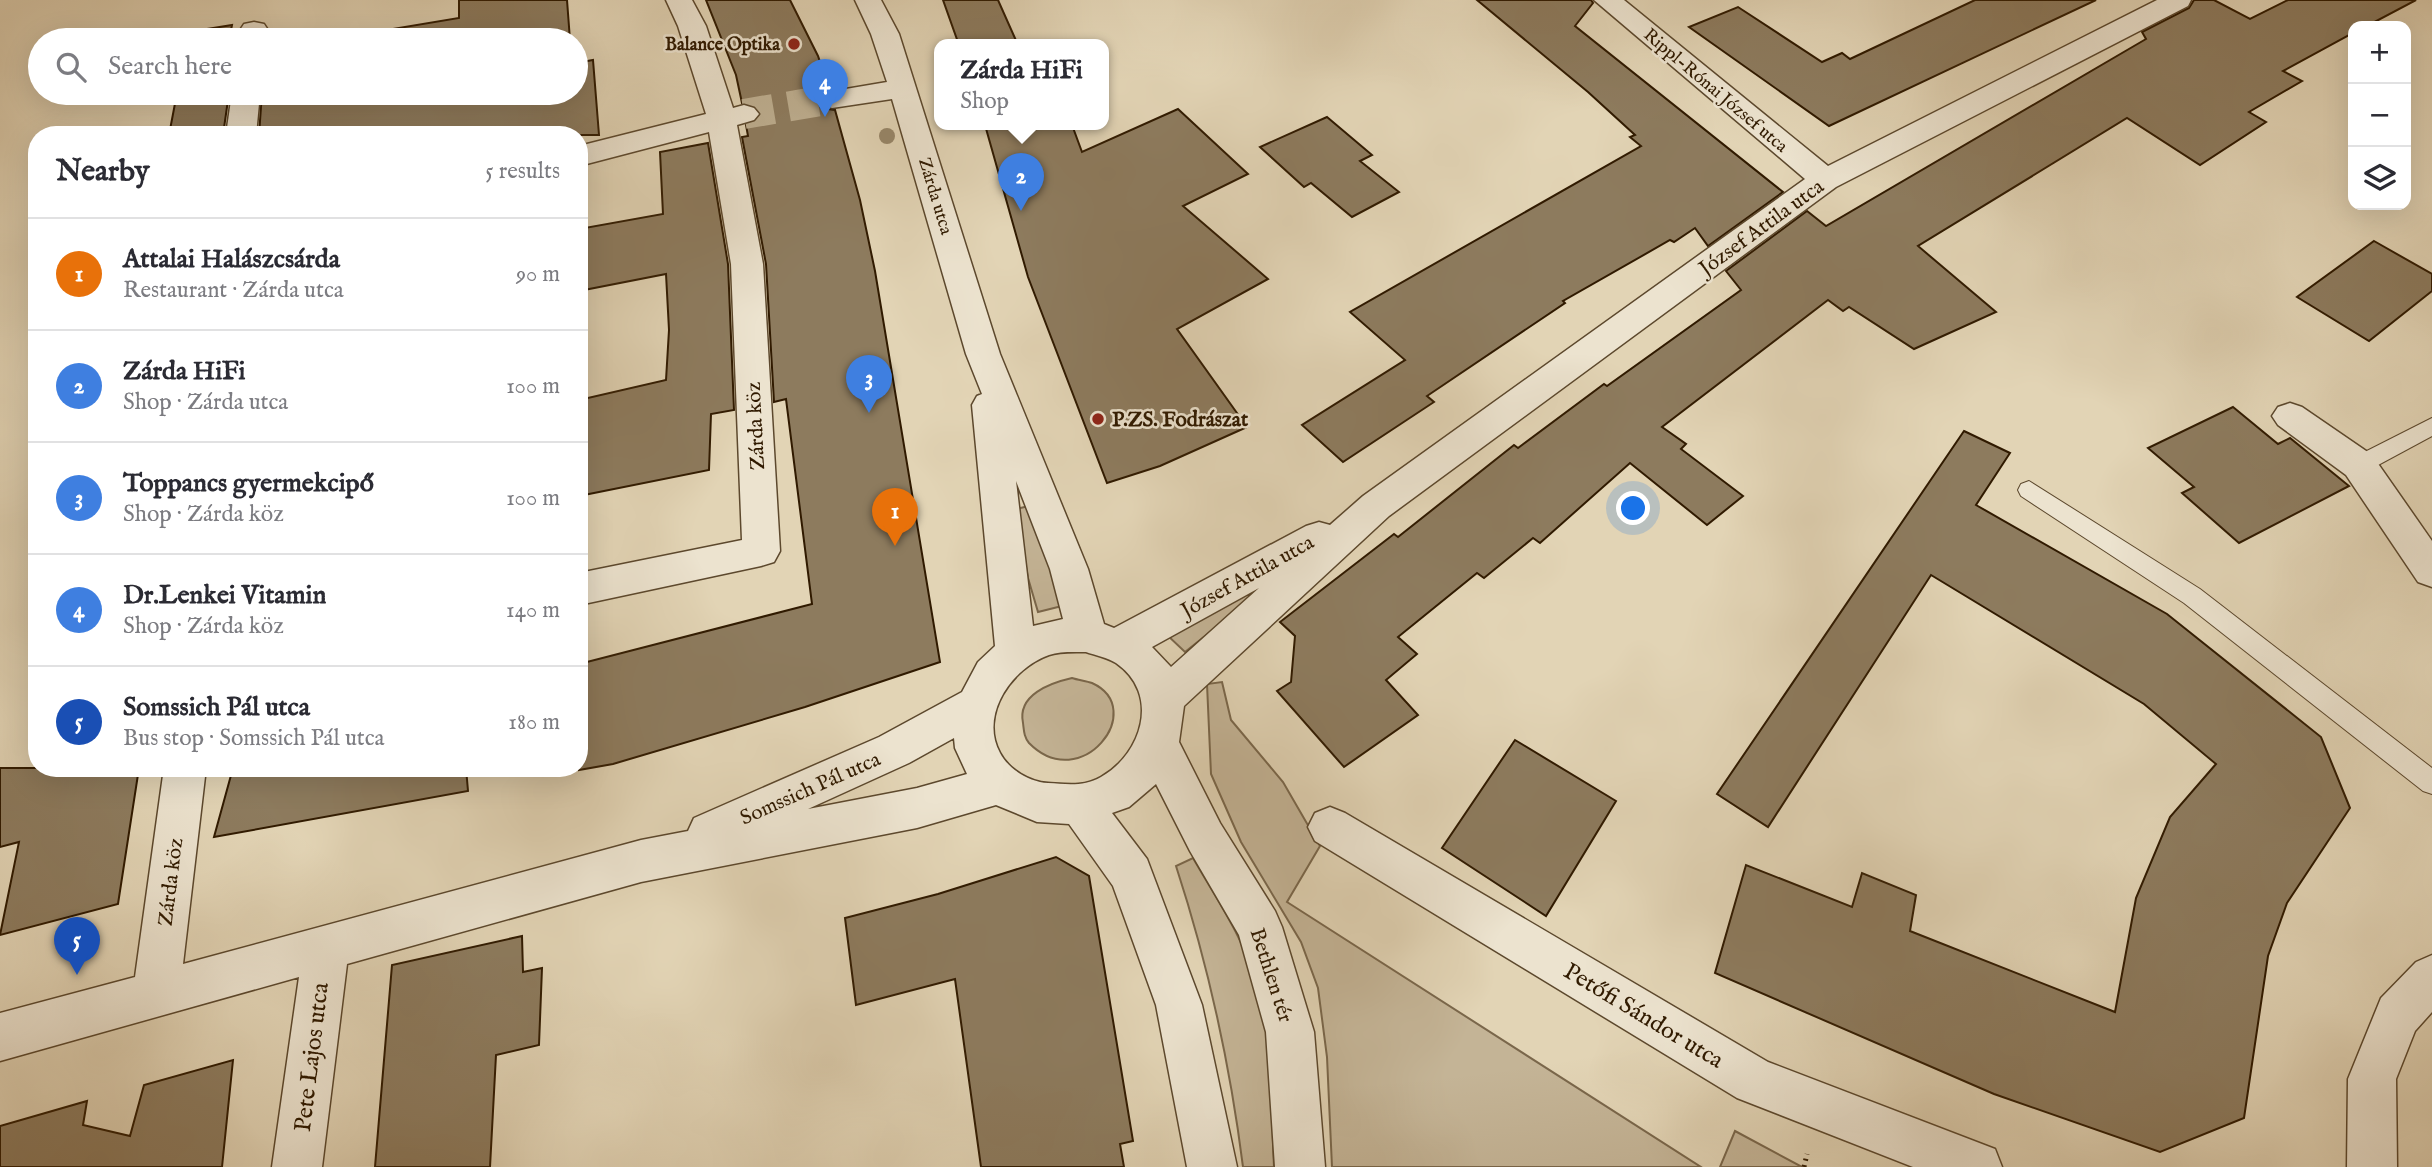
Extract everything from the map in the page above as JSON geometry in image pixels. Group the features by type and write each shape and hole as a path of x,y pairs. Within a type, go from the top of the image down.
{"street":[{"name":"Zárda köz","path":"588,587 761,551 747,264 732,116 680,0"},
{"name":"Zárda utca","path":"868,0 885,34 903,88 983,354 1069,569 1103,640"},
{"name":"Rippl-Rónai József utca","path":"1607,0 1825,180"},
{"name":"József Attila utca","path":"1163,699 1376,506 1825,180 2178,0"},
{"path":"832,99 903,88"},
{"path":"242,126 245,105"},
{"path":"588,154 732,116"},
{"name":"Zárda utca","path":"983,354 1016,652"},
{"path":"2290,416 2359,465 2432,571"},
{"name":"József Attila utca","path":"1103,640 1376,506"},
{"path":"1059,636 1103,640 1136,655 1148,667 1163,699 1165,723 1158,746 1148,764 1128,784 1109,795 1080,804 1051,805 1035,802 1000,784 985,768 976,748 972,726 975,705 990,674 1016,652 1041,640 1059,636"},
{"name":"Somssich Pál utca","path":"641,861 857,768 975,705"},
{"name":"Bethlen tér","path":"1158,746 1205,837 1259,927 1290,1032 1300,1155"},
{"name":"Zárda köz","path":"156,996 183,777"},
{"name":"Somssich Pál utca","path":"0,1037 641,861 916,808 1000,784"},
{"path":"1080,804 1131,874 1179,1005 1211,1164"},
{"name":"Petőfi Sándor utca","path":"1330,827 1754,1081 1977,1167"},
{"name":"Pete Lajos utca","path":"297,1167 326,947"},
{"path":"2372,1167 2372,1079 2398,1015 2432,978"}],"lane":[{"path":"2359,465 2432,426"},
{"path":"2029,491 2192,596 2432,783"}],"shaded area":[{"path":"1029,506 1054,570 1062,606 1038,612 1028,578 1016,509"},
{"path":"1251,585 1259,593 1185,652 1166,634"},
{"path":"1072,678 1092,683 1108,695 1114,711 1111,727 1101,743 1087,754 1069,760 1049,757 1027,741 1022,713 1030,698 1037,692"},
{"path":"1222,682 1231,720 1283,782 1320,846 1287,902 1701,1167 1332,1167 1327,1057 1318,988 1301,942 1241,842 1211,774 1207,684"},
{"path":"1193,858 1236,933 1251,965 1262,1003 1268,1050 1274,1167 1243,1167 1232,1090 1217,1015 1176,866"},
{"path":"1735,1131 1802,1167 1720,1167"}],"building":[{"path":"459,0 567,0 569,28 399,28 459,18"},
{"path":"706,0 790,0 818,56 829,89 820,92 816,100 821,108 835,110 860,200 875,271 940,662 805,707 613,764 588,768 588,662 812,604 786,399 774,402 766,264 742,137 748,136 746,125 756,122 762,114 755,105 742,103 736,75"},
{"path":"943,0 998,0 1015,39 957,39"},
{"path":"1477,0 1591,0 1593,3 1575,26 1783,192 1708,246 1695,228 1563,301 1565,303 1427,396 1434,402 1343,462 1302,425 1405,360 1350,312 1641,146 1630,137 1635,135 1588,92"},
{"path":"1975,0 2096,0 1829,126 1689,27 1738,7 1822,62 1842,53 1850,59"},
{"path":"2194,0 2214,0 2250,19 2288,0 2416,0 2376,21 2348,21 2348,36 2283,71 2302,81 2249,112 2266,122 2200,165 2127,118 1918,246 1996,312 1914,349 1849,307 1843,311 1828,300 1662,427 1686,444 1681,449 1743,496 1707,525 1630,463 1540,543 1533,538 1484,578 1477,573 1398,637 1417,654 1386,680 1418,715 1344,767 1277,691 1291,682 1295,636 1280,622 1394,534 1398,537 1514,445 1518,448 1604,384 1607,386 1741,290 1726,271 1807,211 1826,226 2146,39 2142,32 2189,8"},
{"path":"593,60 599,135 588,135 588,126 260,126 261,105 588,105 588,61"},
{"path":"175,105 227,105 224,126 171,126"},
{"path":"1178,109 1248,174 1183,206 1268,279 1177,329 1247,427 1160,466 1107,483 1028,277 986,130 1074,130 1082,152"},
{"path":"1327,117 1372,155 1360,161 1399,192 1352,217 1311,183 1304,187 1260,147"},
{"path":"708,143 728,264 734,410 711,414 709,470 588,494 588,398 666,380 669,330 666,274 588,289 588,227 663,214 660,152"},
{"path":"2374,241 2432,274 2432,291 2369,341 2297,297"},
{"path":"2233,407 2278,444 2290,438 2349,486 2239,543 2182,493 2194,487 2148,448"},
{"path":"1964,431 2010,453 1976,505 2167,614 2321,737 2350,808 2287,903 2268,956 2244,1118 2160,1152 1994,1094 1715,973 1746,865 1852,907 1862,873 1916,895 1910,931 2115,1012 2136,898 2170,817 2216,764 2144,704 1931,575 1768,827 1717,794"},
{"path":"1515,740 1616,801 1546,916 1442,848"},
{"path":"0,768 28,768 28,777 138,777 118,904 0,935 19,842 0,847"},
{"path":"231,777 467,777 468,791 214,837"},
{"path":"1056,857 1089,876 1133,1141 1120,1144 1124,1167 981,1167 955,979 856,1005 845,918 938,894"},
{"path":"522,936 523,972 542,968 539,1045 496,1055 490,1167 375,1167 392,965"},
{"path":"233,1060 222,1167 0,1167 0,1126 87,1101 83,1125 130,1136 144,1085"}],"tunnel":[{"path":"744,114 832,99"}],"place":[{"name":"Balance Optika","path":"794,44"},
{"name":"Dr.Lenkei Vitamin","path":"825,117"},
{"name":"Zárda HiFi","path":"1021,211"},
{"name":"Toppancs gyermekcipő","path":"869,413"},
{"name":"P.ZS. Fodrászat","path":"1098,419"},
{"name":"Attalai Halászcsárda","path":"895,546"},
{"name":"Somssich Pál utca","path":"77,975"}]}
